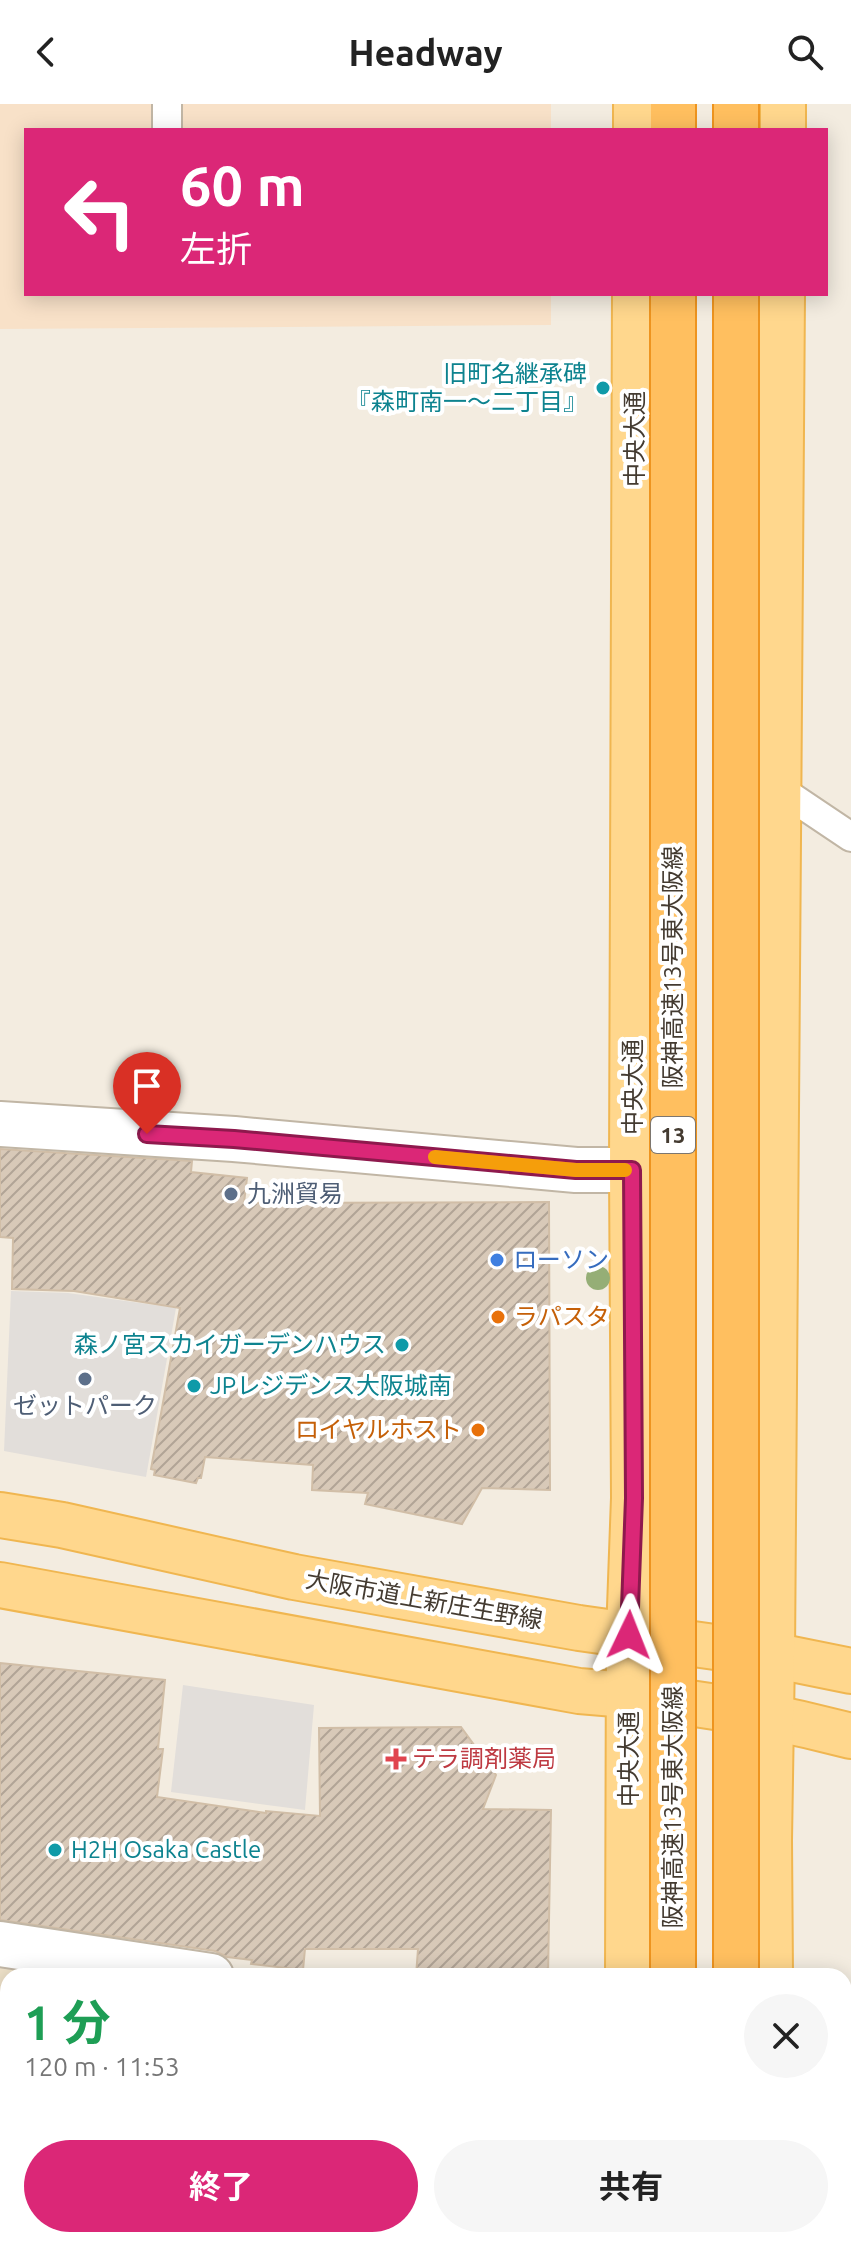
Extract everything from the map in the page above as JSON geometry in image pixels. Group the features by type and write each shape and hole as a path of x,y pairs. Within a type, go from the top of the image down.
{"highway":[{"path":"673,104 673,128"},
{"path":"736,104 736,128"},
{"name":"阪神高速13号東大阪線","path":"673,296 673,1968"},
{"path":"736,296 736,1968"}],"main road":[{"path":"636,104 636,128"},
{"path":"783,104 783,128"},
{"name":"中央大通","path":"628,1968 629,1635 634,1498 635,296"},
{"path":"770,1968 782,296"},
{"name":"大阪市道上新庄生野線","path":"0,1515 62,1525 294,1577 629,1635 772,1655 851,1671"},
{"path":"0,1585 579,1691 629,1694 771,1718 851,1736"}],"street":[{"path":"0,1124 234,1139 576,1170 632,1170"},
{"path":"0,1944 158,1968"}],"lane":[{"path":"167,104 167,128"},
{"path":"778,788 851,837"}],"shaded area":[{"path":"0,104 551,104 551,128 24,128 24,296 551,296 551,325 0,329"},
{"name":"ゼットパーク","path":"11,1291 68,1293 176,1308 146,1477 4,1451"},
{"path":"183,1685 314,1705 305,1810 171,1792"}],"building":[{"name":"森ノ宮スカイガーデンハウス","path":"0,1149 192,1161 191,1172 247,1178 244,1203 549,1202 550,1490 482,1488 462,1524 365,1504 368,1493 312,1490 313,1465 205,1457 201,1478 196,1483 154,1475 155,1470 151,1469 180,1308 74,1291 12,1289 13,1238 0,1237"},
{"path":"0,1663 165,1680 158,1749 163,1749 157,1797 266,1813 320,1816 319,1728 461,1727 496,1775 483,1809 551,1810 548,1968 417,1968 418,1949 305,1949 303,1968 286,1968 251,1964 252,1960 227,1957 215,1951 0,1920"}],"slow traffic":[{"path":"435,1157 576,1170 625,1170"}],"place":[{"name":"旧町名継承碑 『森町南一～二丁目』","path":"603,388"},
{"name":"九洲貿易","path":"231,1194"},
{"name":"ローソン","path":"497,1260"},
{"name":"ラパスタ","path":"498,1317"},
{"name":"森ノ宮スカイガーデンハウス","path":"402,1345"},
{"name":"ゼットパーク","path":"85,1379"},
{"name":"JPレジデンス大阪城南","path":"194,1386"},
{"name":"ロイヤルホスト","path":"478,1430"},
{"name":"テラ調剤薬局","path":"396,1759"},
{"name":"H2H Osaka Castle","path":"55,1850"}],"route":[{"path":"147,1134 576,1170 632,1170 634,1498 629,1635"}]}
